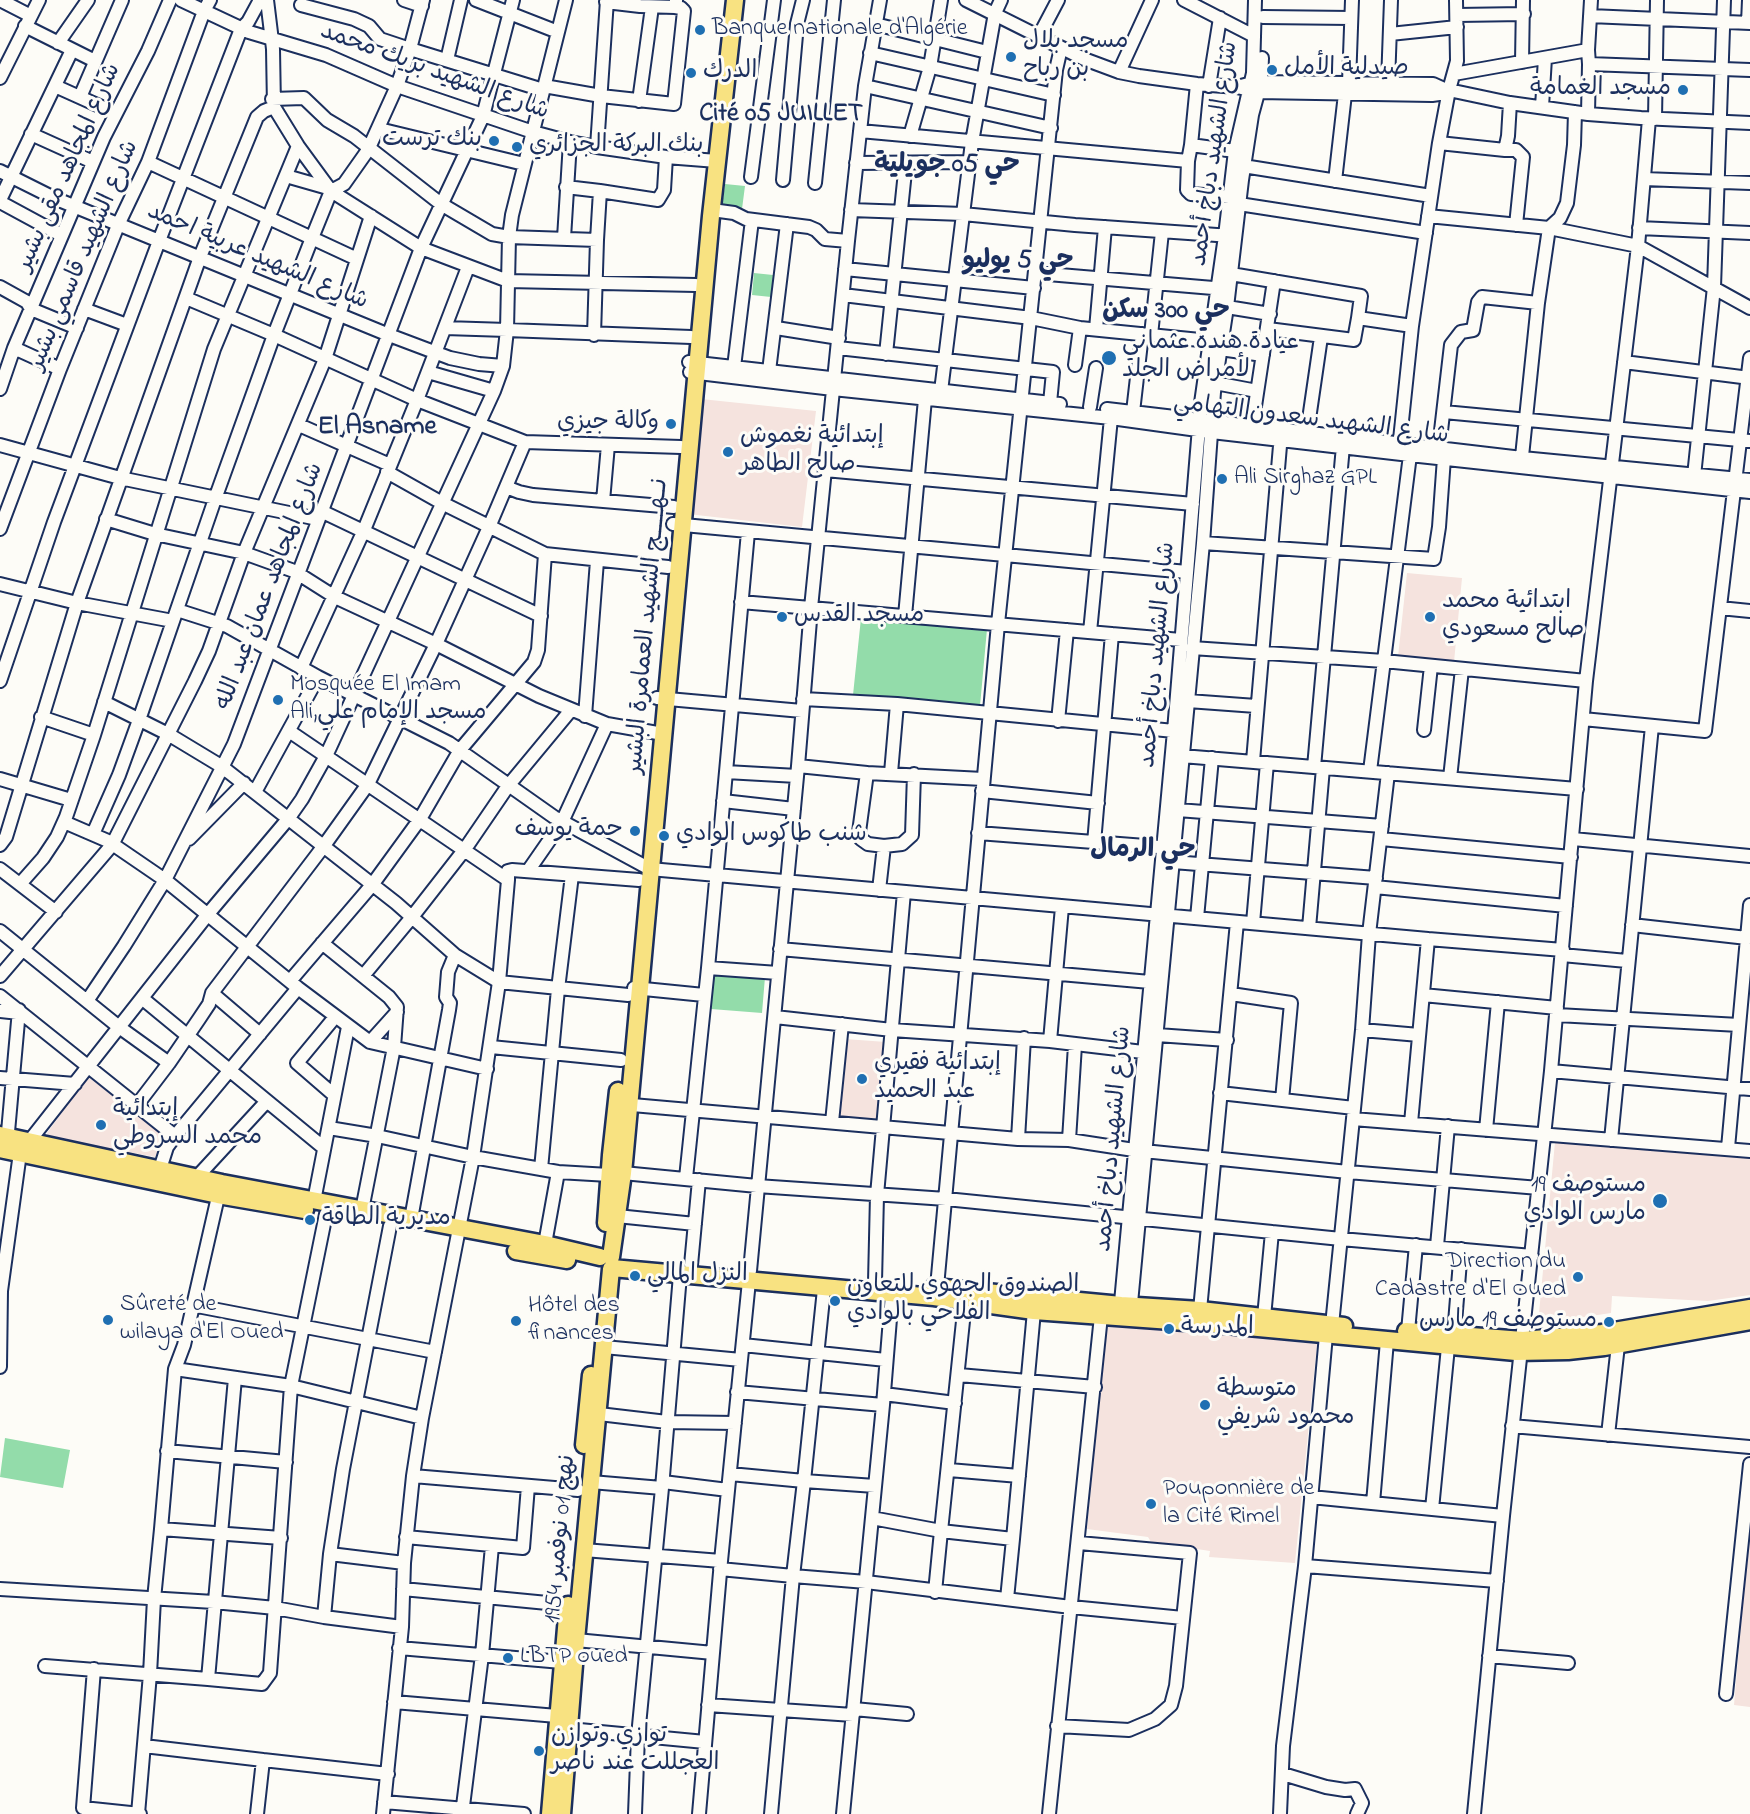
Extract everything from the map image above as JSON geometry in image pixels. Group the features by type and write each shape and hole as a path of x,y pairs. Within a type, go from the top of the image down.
{"main road":[{"name":"نــهـــــج الشهيد العمامرة البشير","path":"606,1263 617,1216 616,1174 643,871 693,367 711,210 712,160 724,0"},
{"name":"نــهـــــج الشهيد العمامرة البشير","path":"661,698 668,567 678,525 674,507 693,367 692,337 696,285 735,0"},
{"path":"623,1104 621,1060 632,990"},
{"path":"11,1144 160,1169 197,1177 220,1189 314,1201 411,1219 458,1234 606,1263 750,1276 937,1287 1125,1311 1329,1330 1408,1331 1451,1341"},
{"path":"11,1144 220,1189 326,1215 390,1226 545,1244 606,1263"},
{"path":"606,1263 606,1228 616,1174"},
{"name":"نهج 01 نوفمبر 1954","path":"588,1458 598,1414 604,1347 606,1263"},
{"name":"نهج 01 نوفمبر 1954","path":"550,1814 562,1662 588,1458 606,1263"},
{"path":"750,1276 824,1289 892,1294 1034,1311 1101,1316 1125,1311 1200,1310 1264,1317 1387,1341 1451,1341 1568,1351 1618,1345 1750,1321"},
{"path":"1522,1346 1750,1308"},
{"name":"نهج 01 نوفمبر 1954","path":"562,1814 584,1550 584,1486"}],"street":[{"path":"0,0 58,43 95,61"},
{"path":"0,76 39,0"},
{"path":"58,43 88,0"},
{"path":"80,97 122,0"},
{"name":"شارع المجاهد مقى بشير","path":"0,387 74,204 115,113 148,51 170,0"},
{"name":"شارع الشهيد بريك محمد","path":"181,0 207,6 241,29 272,41 326,55 397,86 533,132 597,147 666,157 712,160"},
{"path":"0,681 29,593 159,241 241,29 248,22 260,0"},
{"path":"267,0 274,72 273,103 298,146 329,190"},
{"path":"93,834 119,775 214,499 329,190 344,184 368,150 397,86 423,3 404,0"},
{"path":"447,60 461,0"},
{"path":"476,0 511,6 558,32"},
{"path":"11,1144 75,1084 208,914 288,819 326,756 494,391 503,366 507,330 508,237 524,164 566,0"},
{"path":"752,177 774,0"},
{"path":"783,180 797,24 803,0"},
{"path":"815,183 834,0"},
{"path":"699,1814 737,1392 775,1017 811,608 856,162 870,52 880,0"},
{"path":"910,136 930,67 941,0"},
{"path":"966,0 1061,48 1119,72 1203,85 1347,88 1436,95 1446,90"},
{"path":"941,391 972,142 987,52 995,13 1001,0"},
{"path":"1039,36 1058,0"},
{"path":"1119,72 1152,0"},
{"path":"1184,0 1254,36"},
{"name":"شارع الشهيد دباخ أحمد","path":"1140,1150 1143,1052 1150,982 1173,862 1169,848 1178,810 1203,543 1206,427 1238,166 1251,121 1255,0"},
{"name":"شارع الشهيد دباخ أحمد","path":"1238,166 1234,152 1251,87 1263,17 1263,0"},
{"path":"1335,181 1347,88 1352,0"},
{"path":"1388,83 1391,0"},
{"path":"1370,771 1396,557 1412,326 1446,90 1454,74 1457,61 1456,0"},
{"path":"1522,62 1523,0"},
{"path":"1588,114 1591,0"},
{"path":"1474,1814 1512,1426 1563,952 1586,681 1652,119 1658,0"},
{"path":"1694,476 1714,287 1724,0"},
{"path":"1590,16 1749,23 1749,0"},
{"path":"301,5 354,19 369,26 380,39 493,75 544,88 601,96 674,104 684,11 675,4 606,1 601,96 597,147"},
{"path":"639,100 644,4"},
{"name":"شارع الشهيد قاسمي بشير","path":"0,529 3,509 119,223 148,162 207,6"},
{"name":"شارع المجاهد عمان عبد الله","path":"87,1001 165,880 234,744 421,248 483,116 511,6"},
{"path":"1390,34 1457,21 1524,14"},
{"path":"1263,17 1351,18"},
{"path":"1220,18 1203,85 1188,160 1187,190 1191,194 1426,233"},
{"path":"875,24 987,52"},
{"path":"937,1287 982,785 1020,403 1061,48"},
{"path":"61,235 0,201 5,174 31,134 72,50"},
{"path":"1454,74 1588,50"},
{"path":"870,52 1054,95"},
{"path":"1542,107 1545,58"},
{"path":"1589,64 1750,70"},
{"path":"1347,88 1388,83 1436,84 1446,90 1510,103 1588,114 1750,123"},
{"path":"55,86 115,113"},
{"path":"865,86 1050,128"},
{"path":"0,845 6,837 77,603 120,478 200,257 257,117 273,103 304,98 321,115 354,136 368,150 441,204 492,234 508,237 597,240"},
{"path":"1505,150 1510,103"},
{"path":"1521,462 1538,303 1549,228 1560,218 1568,203 1575,112"},
{"path":"379,129 524,164"},
{"path":"860,132 1188,160"},
{"path":"31,134 93,162"},
{"path":"564,238 570,142"},
{"path":"1439,143 1516,150 1523,157 1516,225"},
{"path":"1191,145 1234,152"},
{"path":"20,884 43,858 64,822 94,735 214,349 298,146"},
{"path":"566,187 658,200 664,190 666,157"},
{"path":"148,162 357,259"},
{"path":"856,162 969,162"},
{"path":"886,354 906,162"},
{"path":"1238,166 1431,196"},
{"name":"شارع الشهيد عربية احمد","path":"5,174 54,198 74,204 435,353 463,361 503,366"},
{"path":"286,176 329,190 421,248 508,281 696,285"},
{"path":"1644,179 1750,183"},
{"path":"594,335 600,191"},
{"path":"711,210 734,213 752,220 812,228 825,239 848,241"},
{"path":"851,210 963,214 1230,236"},
{"path":"0,976 112,844 209,651 244,553 325,359 371,216"},
{"path":"1428,216 1549,228 1638,246 1750,308"},
{"path":"734,367 752,220"},
{"path":"769,371 787,224"},
{"path":"1096,329 1105,227"},
{"path":"1639,228 1750,232"},
{"path":"1133,412 1156,283 1162,232"},
{"name":"شارع الشهيد دباخ أحمد","path":"1125,1311 1140,1150 1157,1035 1174,731 1193,504 1215,383 1215,345 1227,307 1224,289 1231,274 1230,236"},
{"path":"302,668 364,530 468,267"},
{"path":"845,269 1034,288"},
{"path":"1036,273 1224,289"},
{"path":"1231,274 1361,296 1354,340 1268,329"},
{"path":"1252,426 1274,280"},
{"path":"0,287 27,302 31,309 77,328"},
{"path":"843,295 1031,318 1080,328 1147,334 1263,355"},
{"path":"1203,543 1434,559 1439,527 1444,412 1451,345 1461,332 1473,330 1478,302 1482,297 1538,303"},
{"path":"186,298 417,400 525,442 681,447"},
{"path":"1227,307 1270,314"},
{"path":"84,309 127,326"},
{"path":"1358,318 1412,326"},
{"path":"444,328 692,337"},
{"path":"776,328 886,354 1053,372 1050,403"},
{"path":"1075,364 1080,328"},
{"path":"1307,433 1321,337"},
{"path":"14,348 60,369"},
{"path":"1583,719 1705,731 1734,484 1746,440 1750,358"},
{"path":"1624,362 1749,378"},
{"name":"شارع الشهيد سعدون التهامي","path":"693,367 734,367 769,371 925,399 1050,403 1133,412 1206,427 1252,426 1281,435 1307,433 1403,451"},
{"name":"شارع الشهيد سعدون التهامي","path":"693,367 834,384 941,391 1111,418 1281,435 1343,446 1442,453 1734,484 1750,480"},
{"path":"1090,407 1096,368"},
{"path":"428,372 494,391"},
{"path":"1215,383 1257,391"},
{"path":"905,616 925,399"},
{"path":"1444,412 1746,440"},
{"path":"1090,632 1111,418"},
{"path":"299,425 389,469 442,503 545,554 668,567"},
{"path":"1253,761 1281,435"},
{"path":"136,1105 169,1063 209,1004 212,993 368,784 436,644 525,442"},
{"path":"0,445 120,478 214,499 263,509 320,515 364,530 541,616"},
{"path":"603,501 608,445"},
{"path":"1309,928 1318,820 1323,658 1343,446"},
{"path":"825,470 1193,504"},
{"name":"شارع الشهيد سعدون التهامي","path":"1612,472 1694,476 1734,484 1750,492"},
{"path":"506,487 533,495 674,507"},
{"path":"106,519 155,534 244,553 298,574 335,597 571,710 607,724 658,734"},
{"path":"678,525 1187,572"},
{"path":"635,1814 638,1736 663,1485 673,1354 695,1224 693,1111 733,704 747,532"},
{"path":"160,1169 167,1147 175,1136 261,1034 322,943 372,885 420,819 460,750 534,662 538,650 545,554"},
{"path":"585,716 597,561"},
{"path":"0,584 29,593 131,613 175,615 227,626 318,677 400,717 460,750 562,822 643,871"},
{"path":"741,602 1182,640"},
{"path":"1720,608 1750,611"},
{"path":"1058,721 1067,630"},
{"path":"1094,843 1112,634"},
{"path":"1192,648 1384,662 1586,681"},
{"path":"1424,730 1431,666"},
{"path":"1450,778 1462,669"},
{"path":"255,792 318,677"},
{"path":"661,698 733,704 897,704 1174,731"},
{"path":"1188,700 1256,706"},
{"path":"104,702 168,734 221,766 412,917 455,955 499,982 558,989 632,990 704,995"},
{"path":"891,773 897,704"},
{"path":"363,975 412,917 465,849 508,786 571,710"},
{"path":"41,717 94,735"},
{"path":"528,871 562,822 607,724"},
{"path":"1611,1140 1652,726"},
{"path":"289,731 508,880"},
{"path":"1182,756 1577,789"},
{"path":"1197,918 1212,758"},
{"path":"1253,923 1267,763"},
{"path":"726,772 914,774 1098,803"},
{"path":"867,772 859,832 861,839 868,844 884,846 902,844 912,835 914,774"},
{"path":"1281,1814 1284,1746 1341,1239 1362,1030 1369,934 1388,773"},
{"path":"0,780 71,800"},
{"path":"182,846 244,783"},
{"path":"723,801 794,809"},
{"path":"1178,810 1382,826"},
{"path":"64,822 112,844 165,880 335,1017 370,1042 487,1069"},
{"path":"978,833 1169,848"},
{"path":"1573,839 1750,856"},
{"path":"1380,840 1570,857"},
{"path":"879,890 884,846"},
{"path":"1173,862 1313,873 1566,906"},
{"path":"0,869 56,912"},
{"path":"524,1814 383,1808 402,1627 404,1563 413,1476 422,1418 474,1157 499,982 507,873 510,870 572,875 643,871 786,881 1428,939 1563,952 1628,961"},
{"path":"541,1169 551,1054 572,875"},
{"path":"875,1282 876,1195 904,892"},
{"path":"1728,1148 1739,1025 1747,971 1750,906"},
{"path":"1050,1041 1062,907"},
{"path":"1200,1310 1237,922"},
{"path":"1632,926 1747,938"},
{"path":"0,931 119,1027 169,1063"},
{"path":"1411,1123 1428,939"},
{"path":"322,943 394,1002 397,1012 394,1047 362,1210"},
{"path":"780,949 1150,982"},
{"path":"411,1219 449,1010 450,1003 446,997 448,972 455,955"},
{"path":"708,968 778,973"},
{"path":"212,993 261,1034"},
{"path":"1231,994 1292,1003 1282,1100"},
{"path":"1423,995 1498,1002 1622,1020 1739,1025"},
{"path":"0,996 175,1136"},
{"path":"143,999 324,1148"},
{"path":"1486,1130 1498,1002"},
{"path":"0,1011 19,1012"},
{"path":"0,1367 1,1291 19,1012"},
{"path":"370,1042 397,1012"},
{"path":"334,1095 297,1063 335,1017"},
{"path":"775,1017 892,1030 1024,1038 1143,1052"},
{"path":"832,1122 842,1024"},
{"path":"314,1201 348,1027"},
{"path":"1362,1030 1419,1035"},
{"path":"1157,1035 1227,1040"},
{"path":"1018,1139 1024,1038"},
{"path":"1069,1140 1075,1045"},
{"path":"490,1047 621,1060"},
{"path":"1551,1071 1750,1089"},
{"path":"0,1078 75,1084"},
{"path":"1220,1093 1282,1100 1411,1123 1750,1150"},
{"path":"197,1177 267,1101"},
{"path":"623,1104 884,1126 951,1134 1069,1140 1213,1159 1539,1188"},
{"path":"1437,1246 1448,1126"},
{"path":"329,1128 558,1172 693,1179 757,1186 946,1199 1532,1256"},
{"path":"545,1244 558,1172"},
{"path":"94,1669 83,1808 139,1814 154,1599 175,1369 184,1345 220,1189"},
{"path":"45,1666 262,1684 270,1673 291,1386 326,1215"},
{"path":"617,1216 695,1224"},
{"path":"324,1617 330,1554 343,1469 390,1226"},
{"path":"1264,1317 1272,1232"},
{"path":"1408,1331 1416,1245"},
{"path":"1432,1509 1461,1249"},
{"path":"771,1814 779,1710 824,1289"},
{"path":"843,1814 892,1294"},
{"path":"935,1592 965,1302"},
{"path":"192,1305 435,1352"},
{"path":"1006,1599 1034,1311"},
{"path":"1048,1814 1101,1316"},
{"path":"1373,1503 1387,1341"},
{"path":"743,1345 886,1360"},
{"path":"1608,1435 1618,1345"},
{"path":"604,1347 741,1360"},
{"path":"175,1369 291,1386 422,1418"},
{"path":"959,1375 1095,1387"},
{"path":"208,1679 235,1378"},
{"path":"737,1392 956,1403"},
{"path":"598,1414 667,1422 735,1423"},
{"path":"1512,1426 1750,1447"},
{"path":"167,1451 286,1462"},
{"path":"1726,1694 1748,1509 1750,1464"},
{"path":"949,1470 1019,1476"},
{"path":"730,1474 875,1486"},
{"path":"413,1476 528,1486 663,1485 728,1490"},
{"path":"406,1537 523,1548 528,1486"},
{"path":"1311,1497 1503,1515"},
{"path":"872,1518 941,1532 1013,1539"},
{"path":"161,1529 281,1538"},
{"path":"1058,1726 1129,1730 1155,1719 1171,1705 1176,1686 1190,1553 1078,1543"},
{"path":"462,1811 476,1709 492,1546"},
{"path":"584,1550 1071,1608 1183,1618"},
{"path":"330,1554 404,1563"},
{"path":"1305,1566 1497,1581"},
{"path":"0,1589 214,1602 275,1608 402,1627"},
{"path":"403,1589 568,1605"},
{"path":"576,1640 713,1653"},
{"path":"399,1648 562,1662"},
{"path":"1489,1656 1568,1663"},
{"path":"394,1702 557,1716"},
{"path":"708,1705 907,1714"},
{"path":"569,1729 705,1742"},
{"path":"144,1746 388,1774"},
{"path":"257,1814 263,1760"},
{"path":"1283,1774 1326,1787 1355,1789 1362,1803 1357,1814"}],"shaded area":[{"path":"701,399 816,411 802,527 688,514"},
{"name":"ابتدائية محمد صالح مسعودي","path":"1407,573 1462,578 1454,662 1398,657"},
{"name":"إبتدائية فقيري عبد الحميد","path":"845,1039 886,1042 879,1120 838,1116"},
{"name":"إبتدائية محمد السروطي","path":"88,1077 166,1137 155,1157 48,1137 47,1133"},
{"path":"1555,1142 1750,1155 1750,1295 1708,1301 1612,1296 1611,1313 1538,1324"},
{"name":"متوسطة محمود شريفي","path":"1106,1322 1317,1344 1295,1563 1209,1557 1210,1551 1151,1542 1148,1537 1087,1529"},
{"path":"1750,1523 1750,1707 1734,1705"}],"green space":[{"path":"725,184 745,186 742,209 722,206"},
{"path":"754,273 773,275 771,297 752,295"},
{"path":"861,618 987,629 980,706 853,695"},
{"path":"714,973 765,977 762,1013 711,1009"},
{"path":"5,1438 70,1450 63,1488 0,1477"}],"place":[{"name":"Banque nationale d'Algérie","path":"700,30"},
{"name":"مسجد بلال بن رباح","path":"1011,57"},
{"name":"صيدلية الأمل","path":"1272,70"},
{"name":"الدرك","path":"691,73"},
{"name":"مسجد الغمامة","path":"1683,90"},
{"name":"بنك ترست","path":"494,141"},
{"name":"بنك البركة الجزائري","path":"517,147"},
{"name":"عيادة هندة عثماني لأمراض الجلد","path":"1109,358"},
{"name":"وكالة جيزي","path":"671,424"},
{"name":"إبتدائية نغموش صالح الطاهر","path":"728,452"},
{"name":"Ali Sirghaz GPL","path":"1222,479"},
{"name":"مسجد القدس","path":"782,617"},
{"name":"ابتدائية محمد صالح مسعودي","path":"1430,617"},
{"name":"Mosquée El Imam Ali,مسجد الإمام علي","path":"278,700"},
{"name":"حمة يوسف","path":"635,831"},
{"name":"شنب طاكوس الوادي","path":"664,836"},
{"name":"إبتدائية فقيري عبد الحميد","path":"862,1079"},
{"name":"إبتدائية محمد السروطي","path":"101,1125"},
{"name":"مستوصف 19 مارس الوادي","path":"1660,1201"},
{"name":"مديرية الطاقة","path":"310,1220"},
{"name":"النزل المالي","path":"635,1276"},
{"name":"Direction du Cadastre d'El Oued","path":"1578,1277"},
{"name":"الصندوق الجهوي للتعاون الفلاحي بالوادي","path":"835,1301"},
{"name":"Sûreté de wilaya d'El Oued","path":"108,1320"},
{"name":"Hôtel des finances","path":"516,1321"},
{"name":"مستوصف 19 مارس","path":"1609,1322"},
{"name":"المدرسة","path":"1169,1329"},
{"name":"متوسطة محمود شريفي","path":"1205,1405"},
{"name":"Pouponnière de la Cité Rimel","path":"1151,1504"},
{"name":"LBTP oued","path":"508,1658"},
{"name":"توازي وتوازن العجللت عند ناصر","path":"539,1751"}],"district":[{"name":"Cité 05 JUILLET","path":"781,116"},
{"name":"حي 05 جويلية","path":"947,167"},
{"name":"حي 5 يوليو","path":"1018,263"},
{"name":"حي 300 سكن","path":"1166,313"},
{"name":"El Asname","path":"377,429"},
{"name":"حي الرمال","path":"1143,852"}]}
